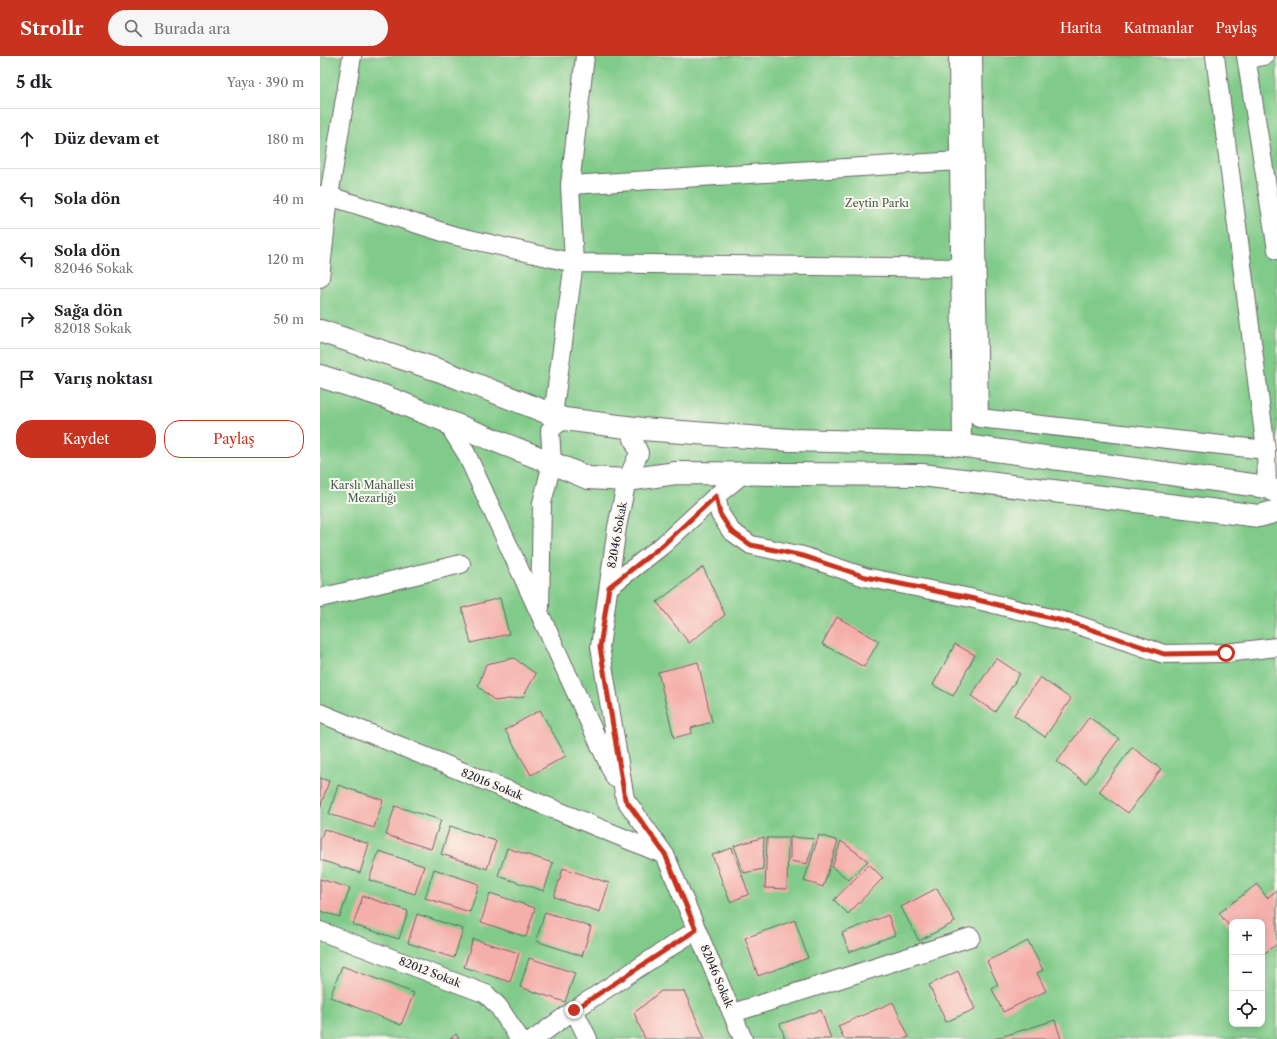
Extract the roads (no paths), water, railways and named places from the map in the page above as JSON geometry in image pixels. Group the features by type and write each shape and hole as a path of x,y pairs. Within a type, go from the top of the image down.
{"main road":[{"path":"320,331 441,371 559,417 628,427 790,440 962,445 1272,489"},
{"path":"320,376 383,396 588,478 627,480 676,473 922,475 1259,516 1277,511"}],"street":[{"path":"320,278 324,196 352,56"},
{"path":"540,613 542,503 552,463 550,430 559,417 574,263 570,185 585,56"},
{"path":"958,56 962,445"},
{"path":"973,56 979,418 1266,450"},
{"path":"1215,56 1272,489"},
{"path":"1252,57 1277,250"},
{"path":"570,185 959,161"},
{"path":"324,196 452,235 574,263 960,268"},
{"path":"446,421 466,453 625,799"},
{"name":"82046 Sokak","path":"628,427 639,453 627,480 617,527 600,647 625,799 665,854 696,930 744,1039"},
{"path":"609,587 663,545 716,496 743,474"},
{"path":"716,496 720,514 731,531 751,545 803,556 866,577 970,598 1075,624 1164,654 1226,653 1277,647"},
{"path":"320,598 461,564"},
{"name":"82016 Sokak","path":"320,713 665,854"},
{"path":"534,1039 574,1010 696,930"},
{"name":"82012 Sokak","path":"320,931 486,994 498,1006 520,1039"},
{"path":"732,1013 971,937"},
{"path":"574,1010 588,1039"}],"park label":[{"name":"Zeytin Parkı","path":"877,203"},
{"name":"Karslı Mahallesi Mezarlığı","path":"372,491"}]}
